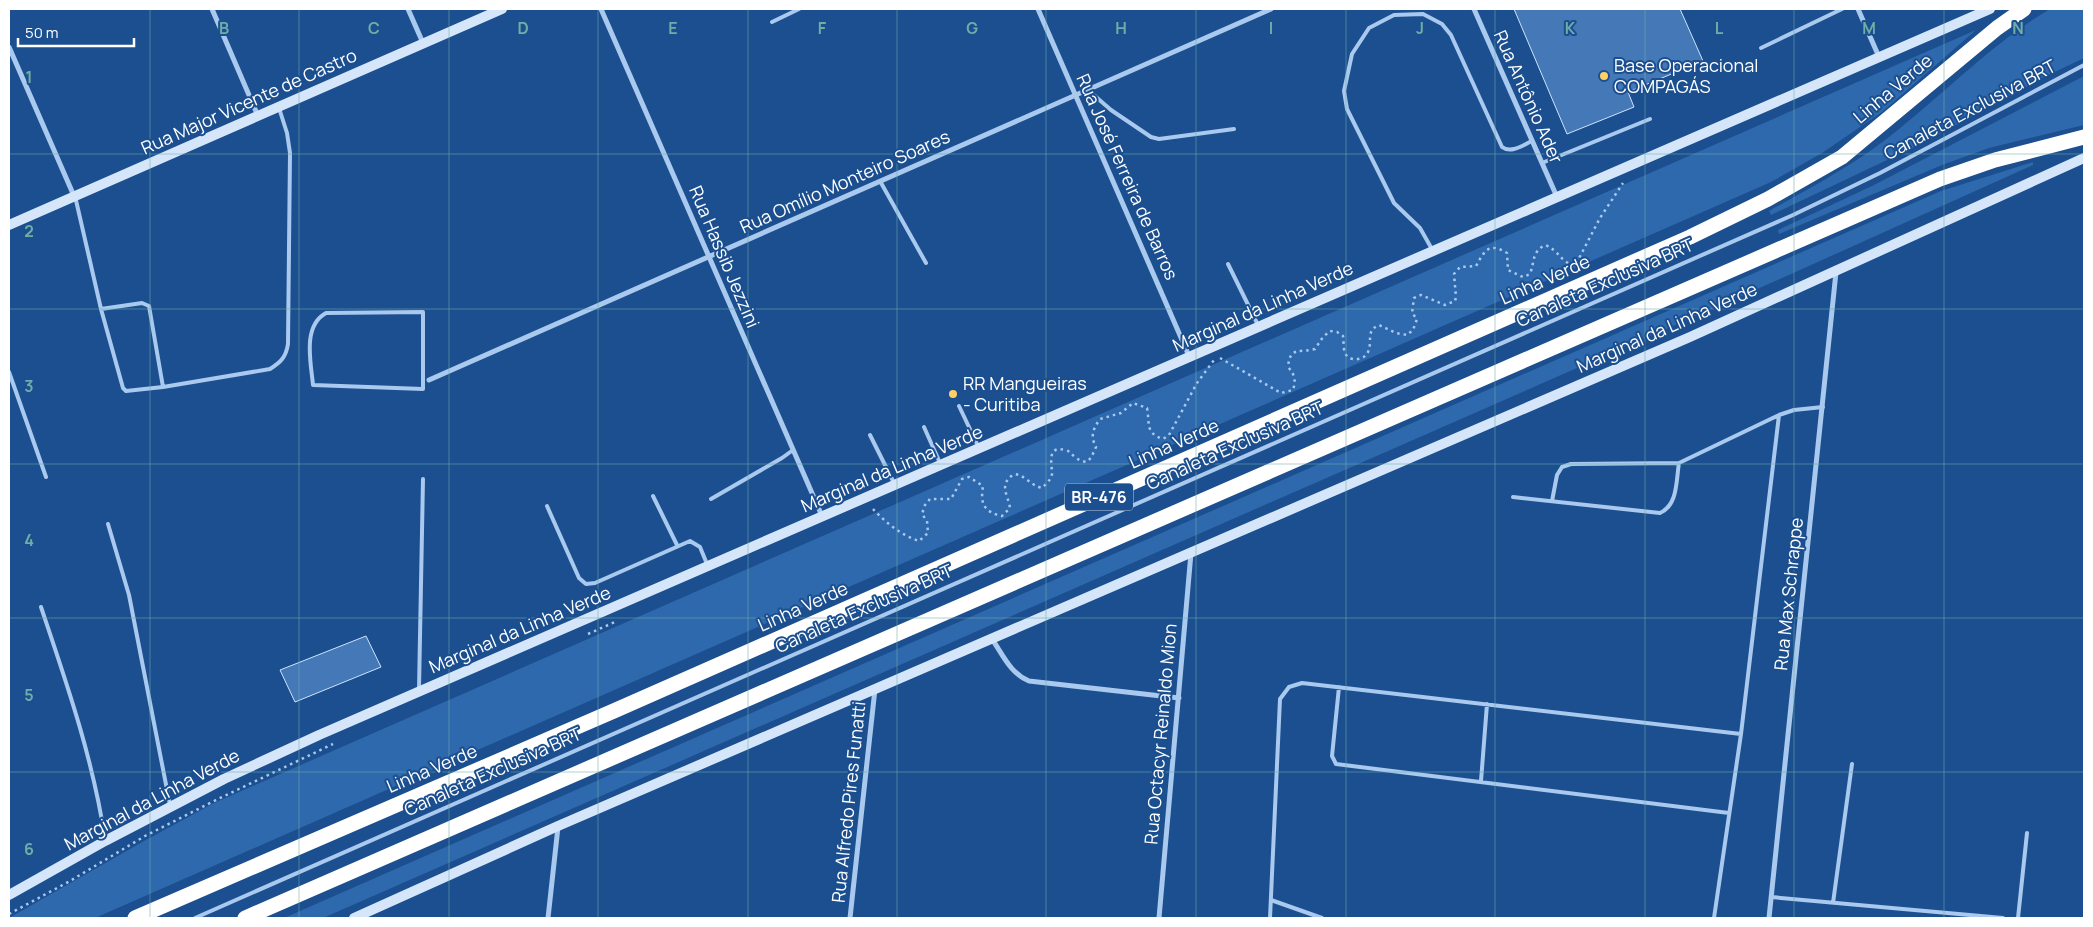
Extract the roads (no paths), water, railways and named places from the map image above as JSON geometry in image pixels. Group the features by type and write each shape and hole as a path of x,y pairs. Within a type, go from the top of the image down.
{"highway":[{"name":"Linha Verde","path":"135,918 606,714 1690,237 1768,198 1842,157 1997,28 2024,9"},
{"name":"BR-476","path":"245,918 1940,179 1995,160 2084,137"}],"main road":[{"name":"Rua Major Vicente de Castro","path":"9,226 502,9"},
{"name":"Marginal da Linha Verde","path":"9,895 105,841 272,756 1990,9"},
{"name":"Marginal da Linha Verde","path":"354,918 558,826 1836,272 2084,158"}],"street":[{"path":"212,9 258,116"},
{"path":"408,9 423,43"},
{"name":"Rua Hassib Jezzini","path":"601,9 822,517"},
{"name":"Rua José Ferreira de Barros","path":"1038,9 1190,357"},
{"name":"Rua Omílio Monteiro Soares","path":"430,380 1271,9"},
{"name":"Rua Antônio Ader","path":"1474,9 1557,197"},
{"path":"1858,9 1879,57"},
{"path":"9,47 74,196"},
{"name":"Rua Max Schrappe","path":"1769,918 1836,272"},
{"name":"Rua Octacyr Reinaldo Mion","path":"1159,918 1191,553"},
{"path":"992,638 1012,670 1020,677 1029,681 1179,698"},
{"name":"Rua Alfredo Pires Funatti","path":"850,918 875,689"},
{"path":"548,918 558,826"}],"lane":[{"path":"772,22 799,9"},
{"path":"1762,48 1842,9"},
{"path":"1433,251 1420,228 1394,203 1347,109 1344,91 1352,54 1369,28 1394,14 1424,14 1442,24 1451,35 1502,147 1506,150 1511,150 1532,141"},
{"name":"Canaleta Exclusiva BRT","path":"195,918 1793,215 1880,173 2084,65"},
{"path":"1088,90 1111,110 1151,137 1159,139 1234,129"},
{"path":"74,196 101,310 123,388 126,392 270,369 280,363 286,355 288,344 290,153 287,133 279,107"},
{"path":"1542,163 1650,119"},
{"path":"880,182 926,263"},
{"path":"1228,264 1258,327"},
{"path":"101,310 142,303 149,306 163,387"},
{"path":"423,312 423,382 423,389 313,385 310,339 312,330 320,316 326,313 423,312"},
{"path":"9,372 46,476"},
{"path":"423,382 430,380"},
{"path":"959,406 979,448"},
{"path":"1552,501 1557,475 1562,467 1571,464 1679,463 1779,415 1794,410 1823,407"},
{"path":"1714,918 1741,734 1779,415"},
{"path":"924,427 940,465"},
{"path":"870,435 895,485"},
{"path":"711,499 793,450"},
{"path":"1512,497 1660,513 1668,510 1673,503 1679,463"},
{"path":"419,692 422,479"},
{"path":"653,496 677,546"},
{"path":"547,506 579,578 586,584 595,584 690,541 695,542 700,547 707,566"},
{"path":"108,524 129,595 171,807"},
{"path":"41,608 82,729 101,812 105,841"},
{"path":"1270,918 1280,699 1289,687 1302,683 1741,734"},
{"path":"1338,687 1332,756 1336,764 1729,813"},
{"path":"1480,781 1487,704"},
{"path":"1833,903 1852,764"},
{"path":"2018,918 2027,833"},
{"path":"1771,897 2003,918"},
{"path":"1271,900 1322,918"}],"place":[{"name":"Base Operacional COMPAGÁS","path":"1604,76"},
{"name":"RR Mangueiras - Curitiba","path":"953,394"}]}
